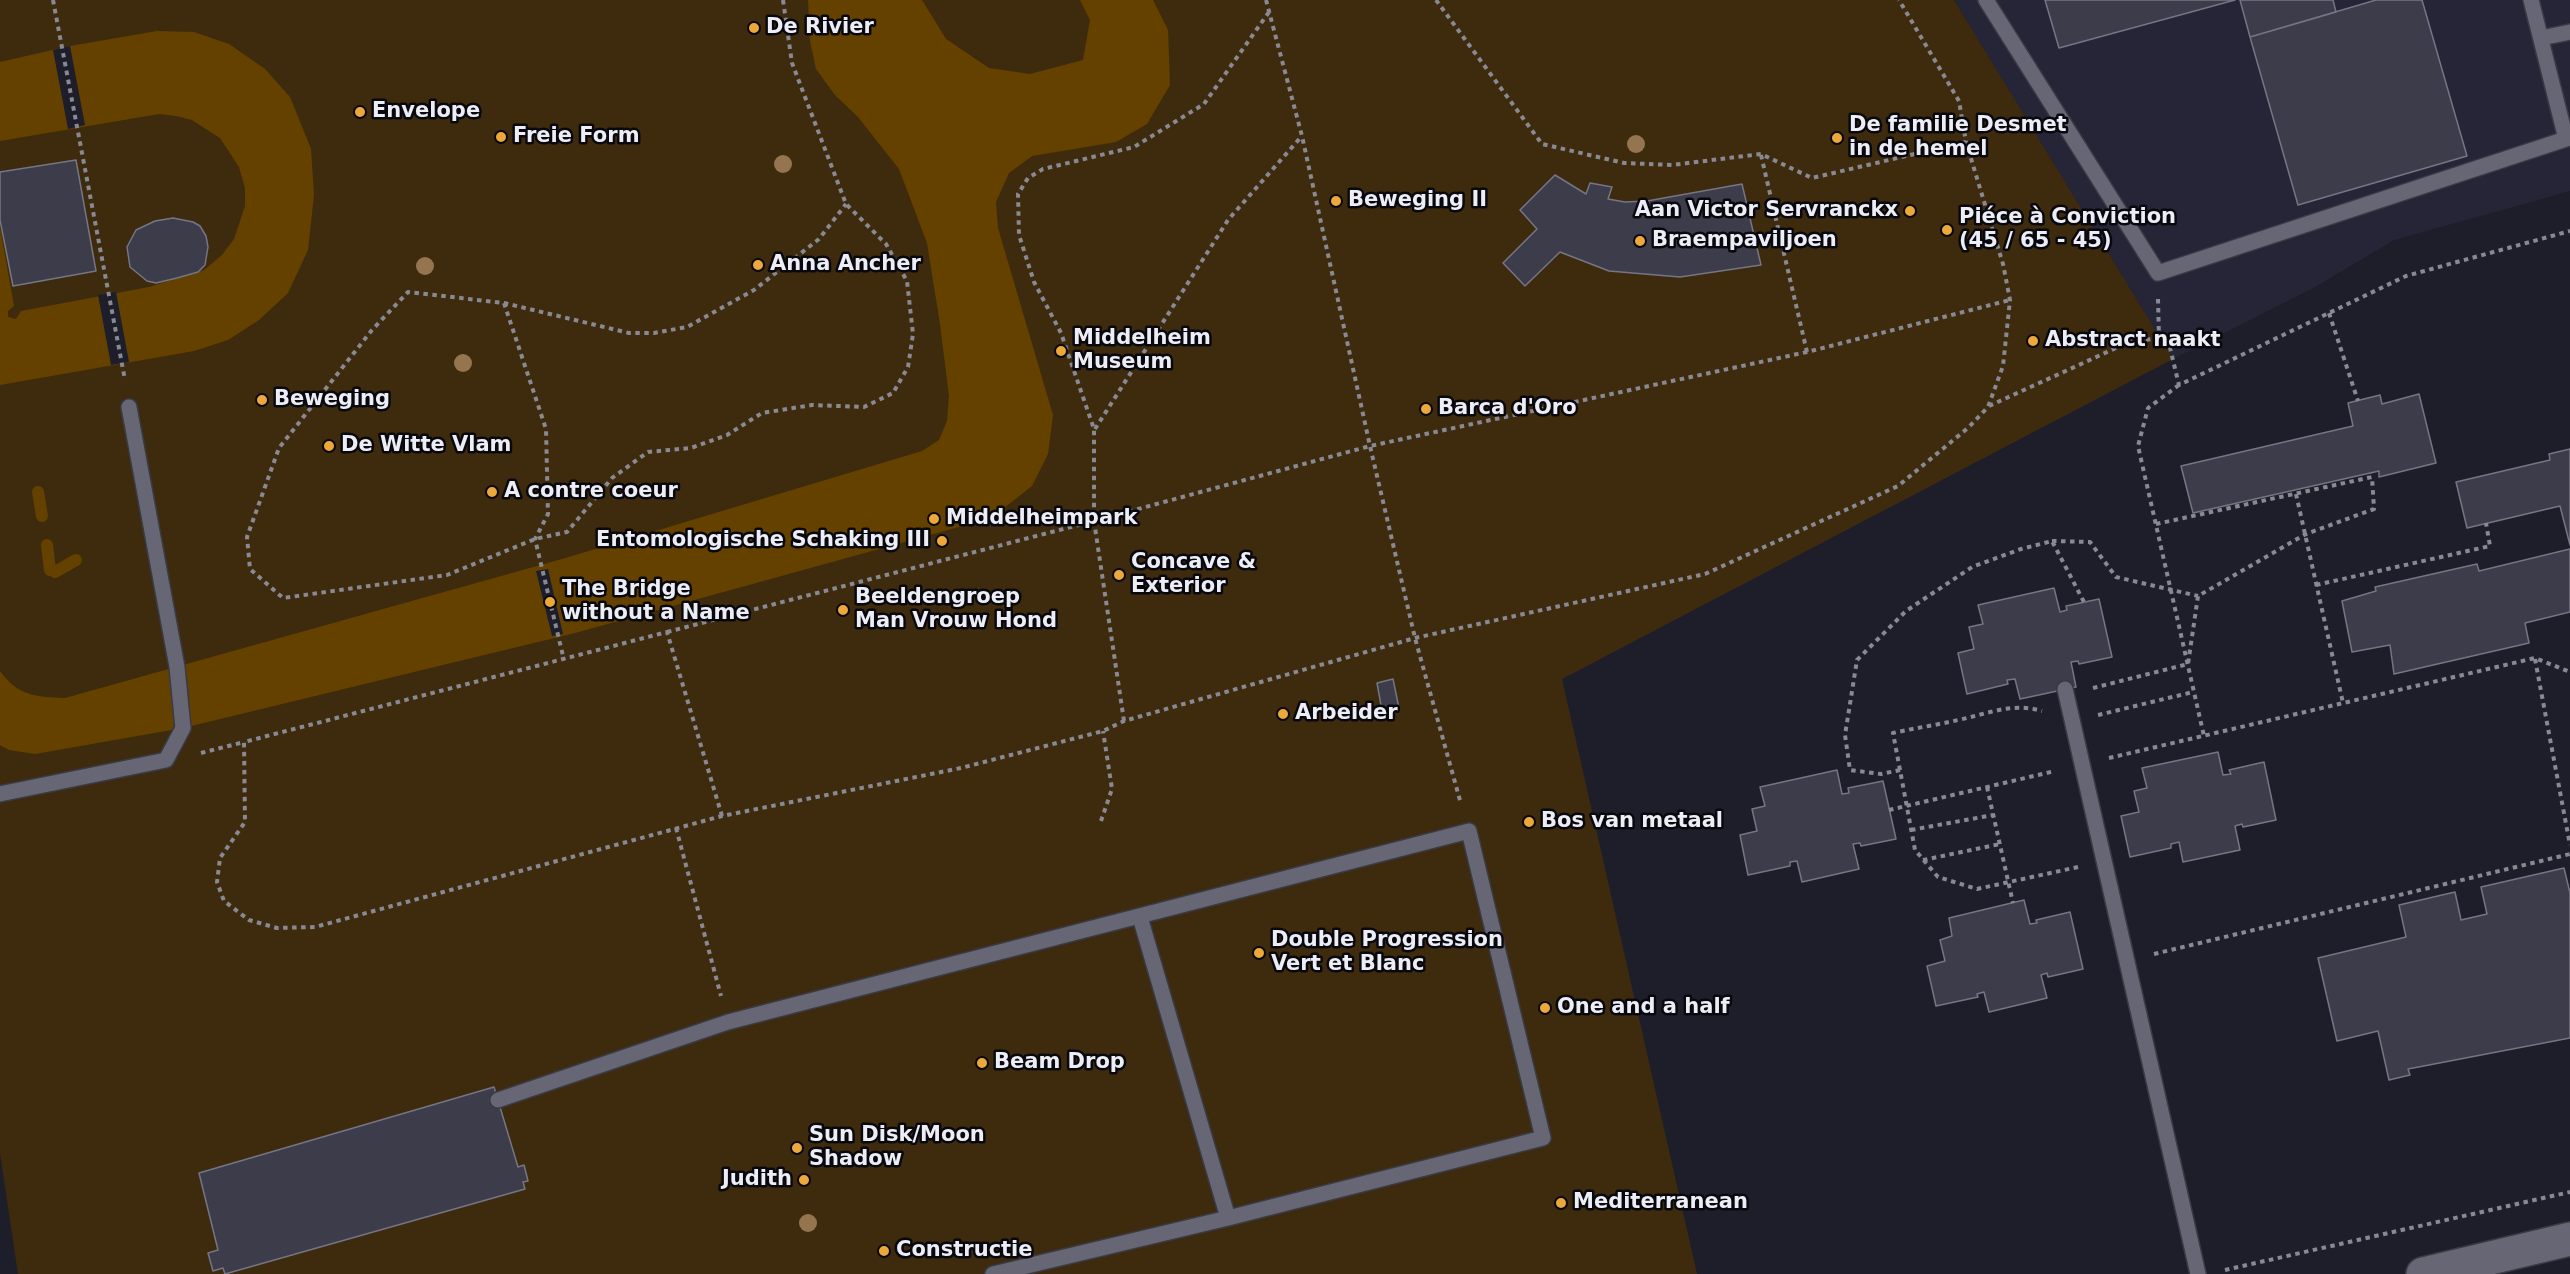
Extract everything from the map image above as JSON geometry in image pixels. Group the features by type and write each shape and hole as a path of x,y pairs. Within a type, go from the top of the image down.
{"street":[{"path":"2423,1274 2570,1239"}],"lane":[{"path":"1986,0 2158,273 2568,139 2531,0"},
{"path":"2541,38 2570,32"},
{"path":"0,794 166,760 183,728 177,667 129,407"},
{"path":"2065,692 2106,861 2198,1274"},
{"path":"498,1100 728,1022 1469,831 1544,1138 1228,1218 993,1274"},
{"path":"1140,917 1228,1218"}],"path":[{"path":"53,0 122,363"},
{"path":"783,0 792,63 846,204 886,244 907,281 913,334 908,367 893,393 864,407 812,405 762,413 727,435 691,448 648,452 612,478 567,532 536,539 447,575 282,598 250,569 247,537 279,448 372,330 408,292 504,303 629,333 654,333 687,327 754,290 819,239 846,204"},
{"path":"1266,0 1302,136 1415,638 1469,831"},
{"path":"1436,0 1542,144 1624,163 1672,165 1761,154 1812,178 1966,142"},
{"path":"1899,0 1959,101 1966,142 2003,264 2010,300 2003,366 1988,406 1969,427 1898,486 1705,574 1415,638 1124,721 1103,731 961,768 722,816 315,927 277,928 249,920 224,902 217,882 220,858 245,822 244,742 1094,521 1370,446 1807,352 2010,300"},
{"path":"1124,721 1094,521 1094,429 1061,333 1034,282 1019,235 1018,194 1028,178 1043,170 1134,147 1204,104 1269,12"},
{"path":"1094,429 1228,220 1302,136"},
{"path":"1761,154 1807,352"},
{"path":"2204,736 2138,446 2148,408 2180,385 2406,276 2570,231"},
{"path":"2158,273 2159,338 2170,348 2180,385"},
{"path":"504,303 546,429 548,514 536,539 564,660"},
{"path":"2329,314 2358,400"},
{"path":"1988,406 2129,342 2159,338"},
{"path":"1900,770 1881,774 1850,770 1845,735 1857,660 1906,611 1972,567 2021,549 2052,542 2090,542 2116,577 2198,596 2306,534 2374,509 2372,475 2156,524"},
{"path":"2296,494 2343,703"},
{"path":"2316,585 2490,546 2486,523"},
{"path":"2052,542 2084,602"},
{"path":"2188,664 2198,596"},
{"path":"667,632 722,816"},
{"path":"2535,658 2570,845"},
{"path":"1889,810 2535,658 2570,672"},
{"path":"2065,692 2188,664"},
{"path":"2106,861 1977,890 1938,877 1915,850 1893,732 1960,720 2001,708 2031,708 2072,721 2193,692"},
{"path":"1101,821 1112,789 1103,731"},
{"path":"1987,787 2013,903"},
{"path":"1911,830 1993,815"},
{"path":"676,828 728,1022"},
{"path":"1923,860 2000,844"},
{"path":"2127,961 2570,854"},
{"path":"2218,1271 2570,1192"}],"shaded area":[{"name":"Middelheimpark","path":"0,0 1954,0 2173,359 1562,679 1697,1274 18,1274 0,1153"},
{"path":"808,0 922,0 946,39 989,68 1030,74 1083,60 1090,20 1080,0 1153,0 1168,30 1170,85 1147,124 1116,142 1032,156 1009,173 996,202 998,228 1053,415 1048,454 1032,486 1000,511 966,525 575,633 183,728 35,754 9,750 0,745 0,671 14,686 28,694 65,698 562,559 922,451 939,440 947,421 949,396 927,243 899,169 858,117 835,95 816,69 810,41"},
{"path":"1954,0 2570,0 2570,191 2394,240 2315,287 2173,359"},
{"path":"157,31 194,32 229,44 265,69 290,97 311,149 314,195 308,250 288,293 259,320 228,340 194,351 0,385 0,227 14,306 8,311 8,317 16,319 21,311 149,287 204,270 222,255 234,239 245,206 245,188 239,167 220,138 192,120 159,114 0,141 0,62 70,46"}],"pier":[{"path":"70,46 85,125 68,129 53,50"},
{"path":"116,292 129,362 111,365 98,295"},
{"name":"The Bridge without a Name","path":"548,569 563,634 552,636 536,571"}],"building":[{"path":"2045,0 2235,0 2059,48"},
{"path":"2240,0 2333,0 2336,12 2250,37"},
{"path":"2376,0 2422,0 2467,156 2298,205 2250,37"},
{"path":"76,160 96,271 13,286 0,220 0,172"},
{"name":"Braempaviljoen","path":"1555,175 1586,194 1590,183 1612,187 1608,199 1625,202 1647,201 1742,184 1761,265 1680,277 1609,271 1560,252 1525,286 1503,263 1537,229 1520,210"},
{"path":"173,218 193,222 200,226 206,236 208,247 205,265 198,272 177,278 156,283 147,281 130,267 127,247 136,230 155,221"},
{"path":"2419,394 2436,463 2379,477 2379,471 2193,513 2181,466 2353,426 2348,403 2380,395 2382,404"},
{"path":"2570,449 2570,545 2560,506 2467,528 2456,482 2550,460 2549,454"},
{"path":"2570,549 2570,612 2525,623 2529,643 2394,674 2390,645 2352,652 2342,601 2376,591 2375,587 2477,564 2479,571"},
{"path":"2054,588 2060,612 2067,610 2066,606 2099,599 2112,657 2079,664 2078,661 2071,662 2076,687 2020,699 2015,679 2007,680 2008,684 1967,694 1958,653 1974,649 1969,627 1983,624 1978,605"},
{"path":"1393,679 1399,708 1382,711 1377,683"},
{"path":"2218,752 2223,775 2231,774 2229,770 2264,762 2276,820 2243,827 2242,824 2235,826 2240,850 2183,862 2179,842 2171,844 2171,848 2130,857 2121,816 2139,812 2134,791 2147,788 2142,768"},
{"path":"1837,770 1842,794 1849,793 1848,788 1883,781 1896,839 1861,846 1860,843 1853,844 1859,869 1802,882 1797,861 1790,862 1790,866 1748,875 1740,835 1757,831 1752,809 1765,806 1760,787"},
{"path":"2564,868 2570,893 2570,1038 2408,1069 2410,1075 2389,1080 2378,1031 2337,1041 2318,958 2406,937 2399,905 2455,892 2461,920 2487,914 2481,887"},
{"path":"2024,900 2030,924 2037,923 2036,920 2070,912 2083,969 2048,977 2047,973 2041,975 2047,998 1989,1012 1984,992 1977,994 1978,997 1936,1006 1927,966 1945,961 1940,940 1952,936 1949,918"},
{"path":"494,1087 518,1167 524,1165 528,1181 523,1182 525,1189 225,1274 223,1268 213,1271 208,1253 218,1250 199,1173"}],"waterway":[{"path":"38,492 42,516"},
{"path":"47,545 50,570"},
{"path":"55,572 76,560"}],"place":[{"name":"De Rivier","path":"754,28"},
{"name":"Envelope","path":"360,112"},
{"name":"Freie Form","path":"501,137"},
{"name":"De familie Desmet in de hemel","path":"1837,138"},
{"name":"Beweging II","path":"1336,201"},
{"name":"Aan Victor Servranckx","path":"1910,211"},
{"name":"Piéce à Conviction (45 / 65 - 45)","path":"1947,230"},
{"name":"Braempaviljoen","path":"1640,241"},
{"name":"Anna Ancher","path":"758,265"},
{"name":"Abstract naakt","path":"2033,341"},
{"name":"Middelheim Museum","path":"1061,351"},
{"name":"Beweging","path":"262,400"},
{"name":"Barca d'Oro","path":"1426,409"},
{"name":"De Witte Vlam","path":"329,446"},
{"name":"A contre coeur","path":"492,492"},
{"name":"Middelheimpark","path":"934,519"},
{"name":"Entomologische Schaking III","path":"942,541"},
{"name":"Concave & Exterior","path":"1119,575"},
{"name":"The Bridge without a Name","path":"550,602"},
{"name":"Beeldengroep Man Vrouw Hond","path":"843,610"},
{"name":"Arbeider","path":"1283,714"},
{"name":"Bos van metaal","path":"1529,822"},
{"name":"Double Progression Vert et Blanc","path":"1259,953"},
{"name":"One and a half","path":"1545,1008"},
{"name":"Beam Drop","path":"982,1063"},
{"name":"Sun Disk/Moon Shadow","path":"797,1148"},
{"name":"Judith","path":"804,1180"},
{"name":"Mediterranean","path":"1561,1203"},
{"name":"Constructie","path":"884,1251"}]}
